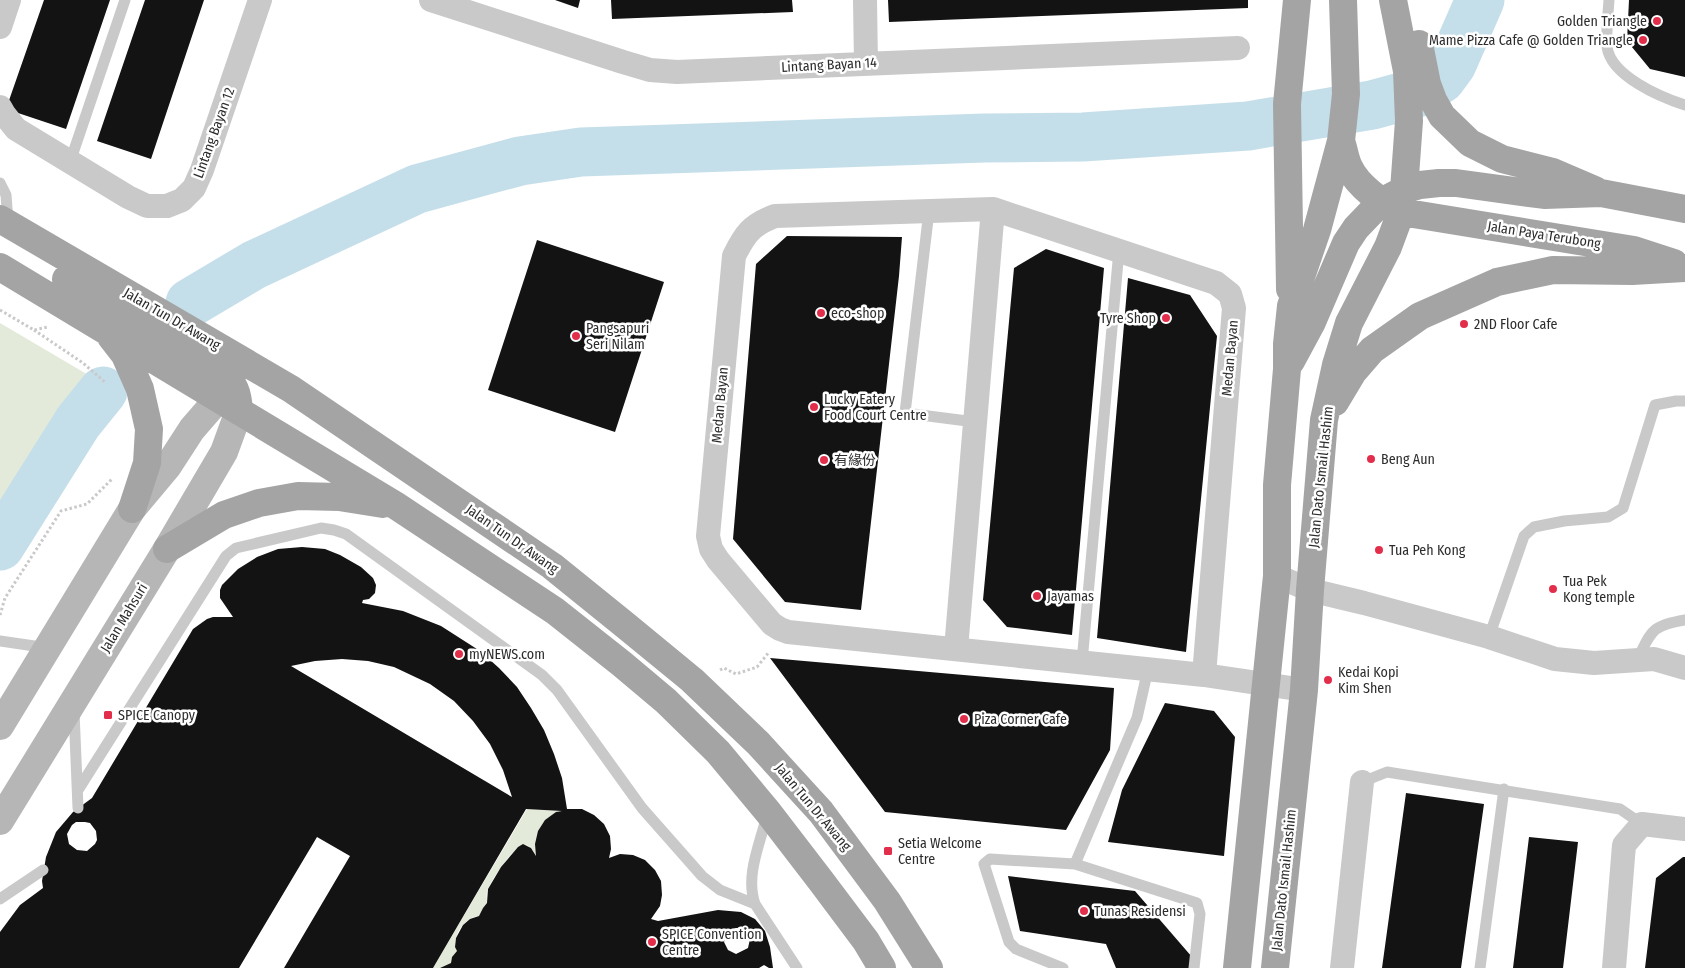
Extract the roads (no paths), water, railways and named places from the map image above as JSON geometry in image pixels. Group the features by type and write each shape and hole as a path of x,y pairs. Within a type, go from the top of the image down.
{"main road":[{"path":"1237,968 1277,576 1277,485 1287,369 1286,344 1291,306 1287,104 1296,0"},
{"path":"1291,306 1317,230 1342,134 1346,94 1343,0"},
{"name":"Jalan Dato Ismail Hashim","path":"1275,968 1304,690 1324,420 1336,365 1349,323 1388,247 1409,121 1415,68 1393,0"},
{"path":"1410,0 1414,10 1415,68 1427,84 1442,116 1470,143 1502,160 1553,172 1601,193"},
{"path":"1342,134 1349,167 1354,176 1395,201"},
{"path":"1287,369 1312,322 1346,243 1356,228 1420,186 1439,182 1544,195 1601,193 1685,209"},
{"name":"Jalan Paya Terubong","path":"1395,201 1634,250 1685,267"},
{"path":"3,227 221,372 231,381 231,400"},
{"name":"Jalan Tun Dr Awang","path":"3,227 291,389 552,566 692,680 758,743 820,812 887,901 929,968"},
{"path":"1324,420 1353,372 1372,350 1420,316 1489,285 1553,270 1632,271 1685,267"},
{"path":"0,268 105,330 231,400 395,505 555,611 622,664 666,701 718,752 768,812 866,941 882,968"},
{"path":"105,330 125,355 137,380 149,429 147,463 132,510"},
{"path":"231,400 253,387 271,386 291,389"},
{"path":"167,549 224,515 259,503 298,496 339,497 395,505"}],"street":[{"path":"0,27 9,0"},
{"name":"Lintang Bayan 12","path":"0,107 16,129 128,198 147,206 167,206 182,200 194,188 202,170 260,0"},
{"name":"Lintang Bayan 14","path":"431,0 650,70 677,72 1238,48"},
{"path":"865,0 866,64"},
{"path":"956,649 993,209"},
{"name":"Medan Bayan","path":"1204,675 1234,308 1230,294 1216,282 993,209 775,216 760,221 744,236 734,256 708,536 711,550 718,560 772,624 788,632 1204,675 1304,690"},
{"path":"0,726 132,510 168,466 192,429 231,400"},
{"name":"Jalan Mahsuri","path":"0,821 167,549 224,452 231,400"},
{"path":"1277,576 1310,590 1489,637 1555,660 1594,663 1654,659 1685,668"},
{"path":"1342,968 1362,782"},
{"path":"1614,968 1624,845 1642,824 1685,829"}],"lane":[{"path":"70,162 125,0"},
{"path":"1609,0 1607,47 1611,60 1625,74 1638,83 1685,105"},
{"path":"0,183 6,195 3,227"},
{"path":"929,211 905,413 975,422"},
{"path":"1082,662 1119,250"},
{"path":"1489,637 1524,536 1534,527 1564,521 1608,516 1622,508 1655,405 1685,401"},
{"path":"78,790 226,556 236,548 321,528 334,530 346,534 542,675 557,690 642,808 702,876 720,890 755,904"},
{"path":"1637,660 1652,631 1658,626 1685,620"},
{"path":"0,641 48,648"},
{"path":"1075,864 1137,718 1148,669"},
{"path":"73,702 78,808"},
{"path":"1362,782 1387,772 1504,789 1620,809 1642,824"},
{"path":"1480,968 1504,789"},
{"path":"768,812 750,880 751,893 755,904 797,968"},
{"path":"1063,968 1016,949 1010,942 984,864 990,859 1075,864 1197,902 1200,914 1194,968"},
{"path":"0,898 43,870"}],"waterway":[{"path":"190,303 254,265 417,189 520,161 581,152 984,138 1083,137 1248,126 1372,105 1420,92 1441,79 1452,64 1480,0"},
{"path":"1455,57 1472,65"},
{"path":"0,546 78,422 103,391"}],"place":[{"name":"Golden Triangle","path":"1657,21"},
{"name":"Mame Pizza Cafe @ Golden Triangle","path":"1643,40"},
{"name":"eco-shop","path":"821,313"},
{"name":"Tyre Shop","path":"1166,318"},
{"name":"2ND Floor Cafe","path":"1464,324"},
{"name":"Pangsapuri Seri Nilam","path":"576,336"},
{"name":"Lucky Eatery Food Court Centre","path":"814,407"},
{"name":"Beng Aun","path":"1371,459"},
{"name":"有緣份","path":"824,460"},
{"name":"Tua Peh Kong","path":"1379,550"},
{"name":"Tua Pek Kong temple","path":"1553,589"},
{"name":"Jayamas","path":"1037,596"},
{"name":"myNEWS.com","path":"459,654"},
{"name":"Kedai Kopi Kim Shen","path":"1328,680"},
{"name":"SPICE Canopy","path":"108,715"},
{"name":"Piza Corner Cafe","path":"964,719"},
{"name":"Setia Welcome Centre","path":"888,851"},
{"name":"Tunas Residensi","path":"1084,911"},
{"name":"SPICE Convention Centre","path":"652,942"}]}
